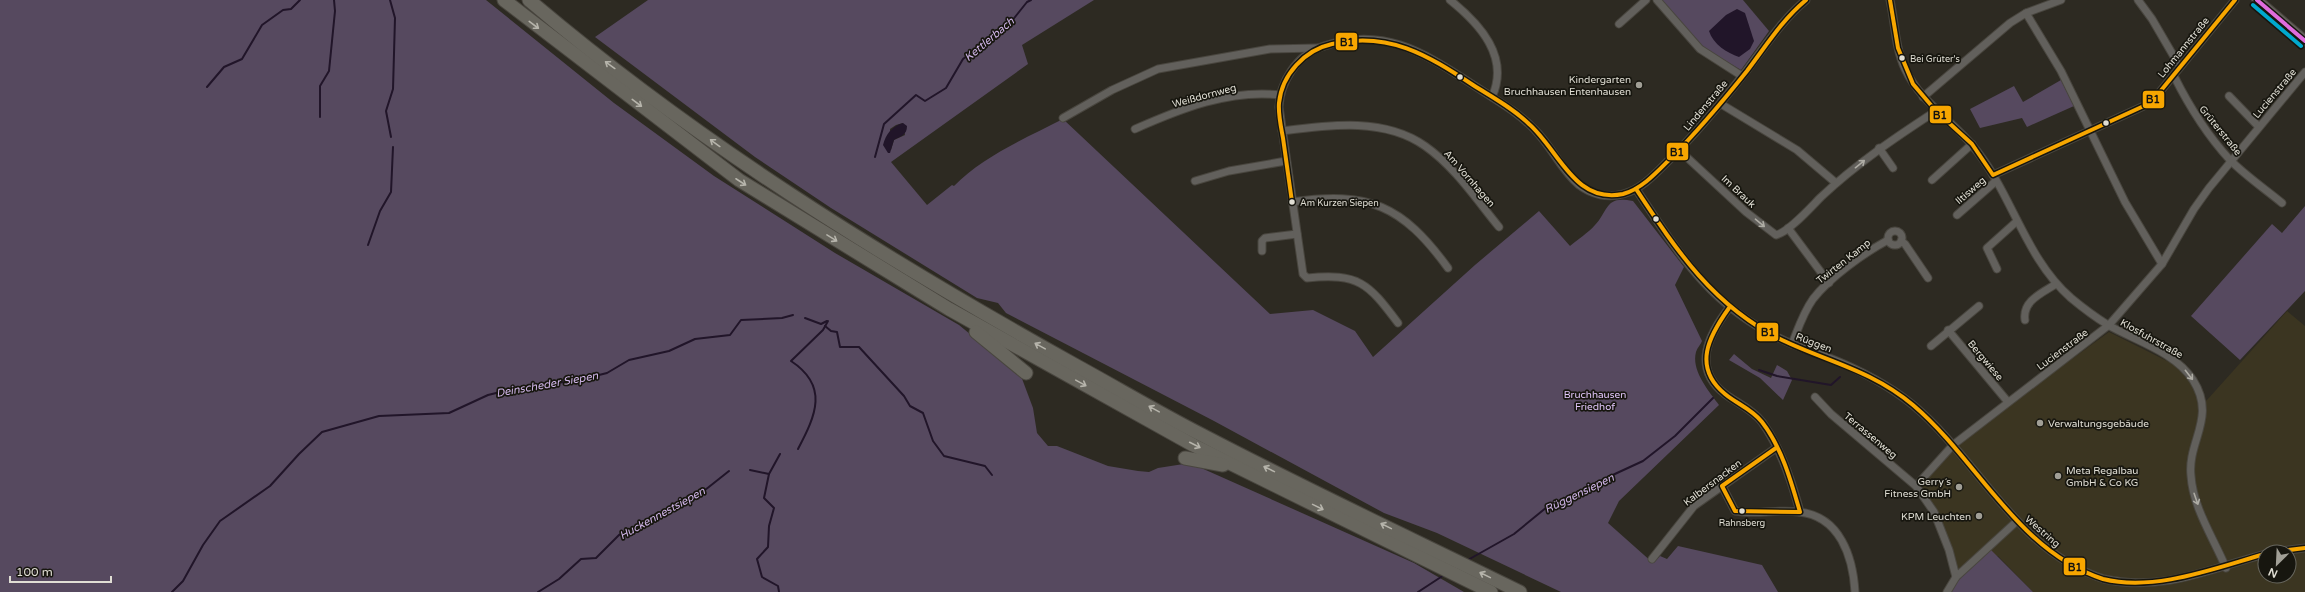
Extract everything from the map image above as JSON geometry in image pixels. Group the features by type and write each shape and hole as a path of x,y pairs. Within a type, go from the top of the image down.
{"highway":[{"path":"504,0 739,180 949,309 1193,445 1491,592"},
{"path":"529,0 580,44 746,166 866,244 984,314 1201,435 1520,592"},
{"path":"543,0 580,44"},
{"path":"949,309 1026,373"},
{"path":"1185,458 1220,463 1267,486 1283,490"}],"street":[{"path":"1450,0 1475,23 1492,48 1498,71 1497,84 1492,97"},
{"path":"1619,24 1646,0"},
{"path":"1657,0 1700,49 1742,76"},
{"name":"Lindenstraße","path":"1318,48 1344,42 1377,40 1410,47 1492,97 1536,130 1565,170 1582,187 1592,192 1609,196 1636,189 1652,177 1721,104 1786,20 1806,0"},
{"name":"Klosfuhrstraße","path":"1890,0 1901,58 1913,84 1936,111 1972,144 1994,178 2016,222 2038,260 2056,284 2088,312 2108,325 2178,363 2190,375 2198,389 2202,419 2191,463 2191,482 2201,514 2226,568"},
{"path":"1923,97 2000,31 2026,13 2060,0"},
{"path":"2138,0 2152,19 2180,67"},
{"name":"Lohmannstraße","path":"1994,178 2091,130 2146,105 2154,99 2174,76 2235,0"},
{"path":"2257,0 2305,40"},
{"path":"2026,13 2061,71 2125,202 2162,264"},
{"path":"1318,48 1294,67 1280,95 1279,107 1303,276 1307,278 1338,276 1360,283 1374,292 1398,323"},
{"path":"1062,118 1112,90 1158,69 1270,49 1318,48"},
{"name":"Lucienstraße","path":"1916,486 1953,444 2108,325 2162,264 2194,209 2231,161 2305,72"},
{"name":"Grüterstraße","path":"2174,76 2201,125 2231,161 2282,204"},
{"name":"Weißdornweg","path":"1134,129 1207,102 1251,93 1280,95"},
{"name":"Lucienstraße","path":"2229,96 2259,127"},
{"path":"1721,104 1797,150 1836,183"},
{"path":"1829,283 1788,228 1836,183 1879,148 1936,111"},
{"name":"Am Vornhagen","path":"1282,131 1324,125 1353,125 1375,127 1413,138 1445,163 1499,227"},
{"path":"1932,180 1972,144"},
{"path":"1879,148 1892,168"},
{"name":"Im Brauk","path":"1679,150 1772,233 1780,234 1788,228"},
{"path":"1195,181 1229,171 1286,161"},
{"name":"Iltisweg","path":"1957,215 1994,178"},
{"name":"Rüggen","path":"1636,189 1696,276 1729,308 1753,324 1792,344 1844,364 1884,384 1915,407 1953,444"},
{"path":"1292,202 1327,197 1349,198 1385,208 1415,228 1431,244 1448,268"},
{"path":"1996,270 1987,248 2016,222"},
{"path":"1901,241 1895,245 1891,244 1888,240 1890,233 1897,231 1901,234 1901,241 1905,244 1928,278"},
{"path":"1262,251 1262,241 1265,238 1298,237"},
{"name":"Twirten Kamp","path":"1792,344 1807,308 1829,283 1865,254 1888,240"},
{"path":"2025,320 2024,311 2026,304 2056,284"},
{"path":"1930,346 1979,306"},
{"path":"1729,308 1714,328 1709,340 1707,355 1709,372 1721,391 1758,417 1776,448 1792,483 1800,512"},
{"name":"Bergwiese","path":"1948,330 2008,402"},
{"name":"Terrassenweg","path":"1816,398 1830,414 1916,486"},
{"name":"Westring","path":"1953,444 2017,521 2041,544 2066,562 2085,572 2111,582 2148,586 2173,584 2257,557"},
{"name":"Kalbersnacken","path":"1652,559 1691,509 1776,448"},
{"path":"1722,486 1735,511 1800,512 1824,522 1842,540 1851,557 1855,592"},
{"path":"1916,486 1934,512 1949,550 1956,577"},
{"path":"1947,592 1956,577 2017,521"}],"shaded area":[{"path":"1737,9 1745,13 1754,41 1750,49 1739,57 1717,44 1709,31 1726,15"},
{"path":"903,123 907,126 906,131 903,135 894,140 890,153 888,153 883,145 886,137 893,128"},
{"path":"2287,311 2305,326 2305,592 2033,592 1998,556 1957,571 1919,487 1951,451 2006,407 2109,332 2173,364 2193,385 2199,401 2207,400"}],"green space":[{"path":"0,0 486,0 614,103 714,176 835,253 959,325 1021,376 1033,408 1037,433 1048,446 1057,446 1108,466 1138,471 1149,472 1158,468 1190,463 1414,563 1464,592 0,592"},
{"name":"Bruchhausen Friedhof","path":"648,0 1094,0 1022,45 1028,64 891,162 927,205 991,157 1063,119 1270,314 1313,310 1355,331 1373,357 1475,265 1539,211 1570,246 1592,228 1612,202 1617,200 1633,201 1684,267 1675,285 1702,341 1695,359 1698,373 1719,405 1619,501 1608,523 1653,563 1660,556 1667,559 1678,546 1762,565 1778,592 1561,592 1437,533 1384,513 1214,421 1006,313 998,303 977,298 831,208 755,157 595,37","holes":["903,123 905,135 894,140 891,150 890,129"]},
{"path":"1662,0 1743,0 1769,31 1741,70 1694,42"},
{"path":"2061,80 2074,106 2027,127 2022,118 1980,128 1970,109 2014,86 2023,102"},
{"path":"2305,206 2305,291 2240,360 2191,316 2272,224 2282,233"},
{"path":"1734,354 1752,369 1771,378 1777,365 1787,371 1792,380 1783,400 1760,378 1729,360"},
{"path":"1990,549 2033,592 1949,592 1963,573"}],"waterway":[{"path":"207,87 224,67 242,59 262,25 283,10 291,9 300,0"},
{"path":"320,117 320,86 329,71 335,11 334,0"},
{"path":"390,0 395,18 393,89 386,111 391,137"},
{"name":"Kettlerbach","path":"875,157 884,124 916,95 925,101 946,88 963,59 1011,22 1027,2 1031,0"},
{"path":"368,245 380,211 391,192 393,147"},
{"name":"Deinscheder Siepen","path":"172,592 183,581 203,545 220,521 270,486 299,454 322,432 379,416 449,413 488,395 525,386 575,381 607,373 629,360 669,351 695,339 730,335 741,320 782,318 793,315"},
{"name":"Deinscheder Siepen","path":"805,318 821,324 827,321"},
{"name":"Kettlerbach","path":"798,449 810,424 816,402 815,391 811,381 803,371 791,361 823,330 828,321"},
{"path":"825,326 831,331 837,332 840,347 859,347 904,396 910,406 923,413 933,441 944,456 985,466 992,475"},
{"path":"1759,370 1777,376 1831,385 1840,377"},
{"name":"Rüggensiepen","path":"1466,561 1514,534 1547,507 1563,501 1604,479 1643,461 1675,436 1713,398"},
{"name":"Kettlerbach","path":"779,592 778,586 762,577 757,559 768,547 769,526 774,508 764,498 769,474 780,454"},
{"name":"Huckennestsiepen","path":"750,470 769,474"},
{"name":"Huckennestsiepen","path":"538,592 559,579 581,559 596,558 619,535 700,494 729,471"},
{"name":"Rüggensiepen","path":"1418,592 1444,575"}],"transit line":[{"name":"B1","path":"1292,202 1279,116 1281,92 1285,82 1296,65 1304,58 1322,47 1353,41 1372,41 1390,43 1423,55 1495,98 1523,118 1540,135 1569,172 1580,183 1592,191 1606,195 1623,194 1637,188 1649,179 1701,127 1747,71 1789,16 1806,0"},
{"name":"B1","path":"1890,0 1898,48 1913,84 1936,111 1972,144 1993,175 2146,105 2154,99 2235,0"},
{"path":"2257,0 2305,41"},
{"path":"2253,5 2301,46"},
{"name":"B1","path":"1636,189 1666,234 1698,275 1716,294 1736,311 1782,340 1865,375 1881,383 1913,405 1958,451 2022,526 2046,548 2073,566 2103,579 2143,583 2185,577 2257,556"},
{"name":"B1","path":"1729,308 1715,329 1710,340 1706,362 1709,373 1715,384 1725,394 1758,417 1769,432 1785,465 1800,512 1735,511 1722,486 1776,448"},
{"name":"B1","path":"2297,549 2305,548"}],"place":[{"name":"Bei Grüter's","path":"1902,58"},
{"name":"Kindergarten Bruchhausen Entenhausen","path":"1639,85"},
{"name":"Am Kurzen Siepen","path":"1292,202"},
{"name":"Verwaltungsgebäude","path":"2040,423"},
{"name":"Meta Regalbau GmbH & Co KG","path":"2058,476"},
{"name":"Gerry´s Fitness GmbH","path":"1959,487"},
{"name":"Rahnsberg","path":"1742,511"},
{"name":"KPM Leuchten","path":"1979,516"}]}
